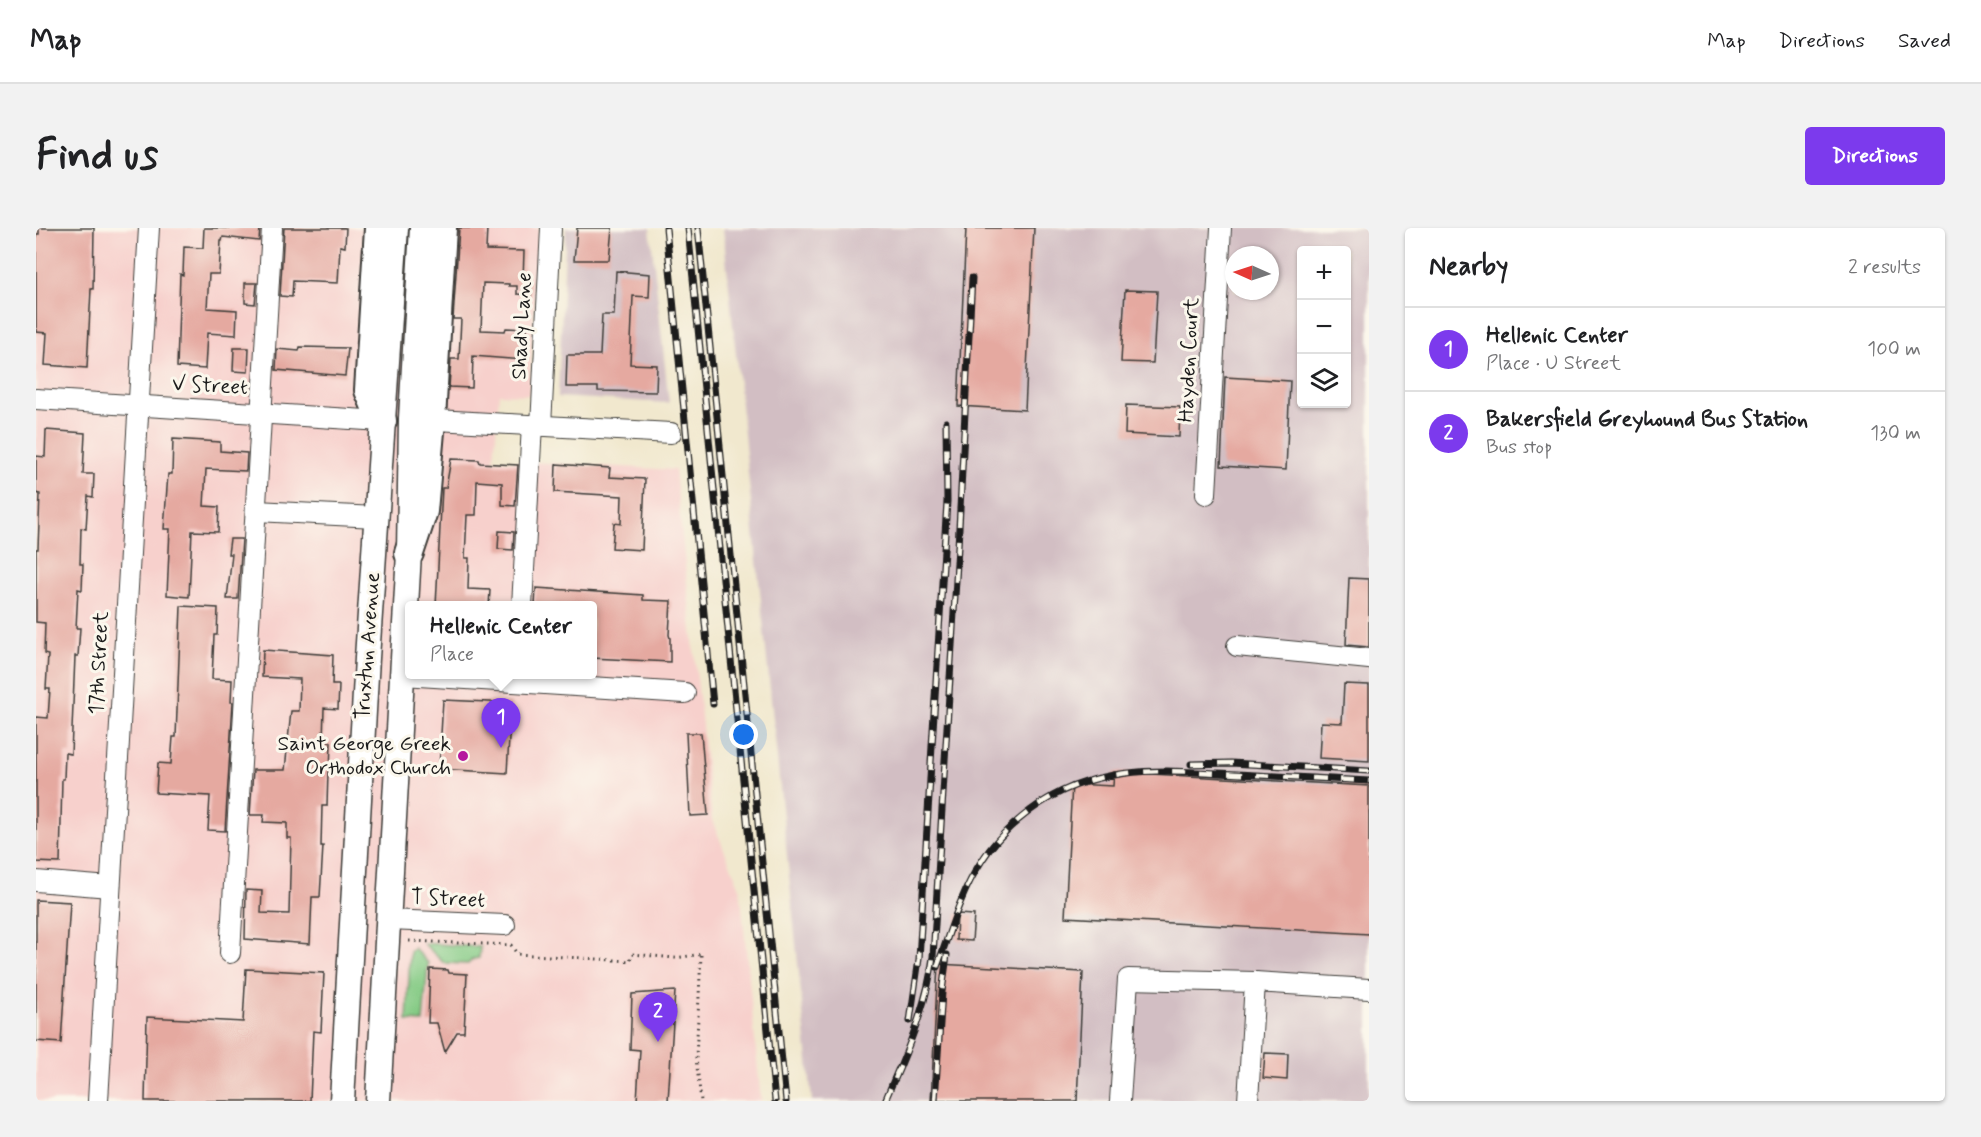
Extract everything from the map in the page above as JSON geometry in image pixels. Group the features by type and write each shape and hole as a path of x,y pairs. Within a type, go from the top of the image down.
{"highway":[{"path":"379,228 369,390 382,421"},
{"path":"409,553 423,511 421,419 442,228"}],"main road":[{"name":"Truxtun Avenue","path":"342,1101 376,517 396,228"},
{"path":"421,419 422,228"},
{"path":"382,421 395,437 398,448 399,524 409,553"},
{"name":"Truxtun Avenue","path":"407,601 409,553"},
{"name":"Truxtun Avenue","path":"378,1101 405,634"}],"street":[{"name":"17th Street","path":"98,1101 149,228"},
{"path":"230,953 272,228"},
{"name":"Shady Lane","path":"522,601 552,228"},
{"name":"Hayden Court","path":"1206,494 1221,228"},
{"name":"V Street","path":"36,399 382,421"},
{"path":"421,419 671,433"},
{"path":"256,510 376,517"},
{"path":"1237,646 1369,659"},
{"path":"520,679 685,693"},
{"path":"36,881 110,887"},
{"name":"T Street","path":"389,920 505,926"},
{"path":"1120,1101 1128,979 1255,982 1369,989"},
{"path":"1248,1101 1255,982"}],"path":[{"path":"409,941 511,945 517,954 630,961 632,954 675,958 702,955 696,1058 701,1101"}],"shaded area":[{"path":"36,228 539,228 529,395 499,394 494,460 675,470 712,820 740,888 761,1101 36,1101"},
{"path":"566,228 650,228 669,403 558,397"},
{"path":"723,228 1369,228 1369,1101 812,1101"}],"green space":[{"path":"423,943 480,947 479,958 473,959 468,964 444,963"},
{"path":"414,948 428,963 423,1022 407,1021 410,951"}],"building":[{"path":"39,228 94,228 93,289 91,289 87,368 45,365 47,333 36,332 36,234 39,234"},
{"path":"204,228 260,228 259,241 223,237 219,274 209,274 207,308 237,310 236,335 207,333 205,369 177,367 180,274 183,275 184,247 203,248"},
{"path":"284,228 346,228 345,247 340,246 338,283 293,281 292,297 280,296"},
{"path":"459,228 487,228 486,250 524,251 523,280 531,280 531,295 517,294 517,286 509,286 509,284 483,283 481,330 527,329 525,360 473,356 472,388 449,387 451,359 459,359 461,319 453,319"},
{"path":"577,228 612,228 609,260 574,260"},
{"path":"966,228 1034,228 1025,410 958,406"},
{"path":"616,271 650,274 649,297 633,296 630,364 657,365 656,392 598,391 598,387 566,387 567,355 600,355 602,315 614,315"},
{"path":"245,283 257,283 255,304 245,303"},
{"path":"1125,290 1157,291 1153,363 1121,362"},
{"path":"300,347 348,348 345,376 276,370 277,349 299,351"},
{"path":"234,348 249,348 248,372 233,371"},
{"path":"1225,377 1290,381 1286,470 1221,466"},
{"path":"1126,405 1180,407 1179,437 1125,434"},
{"path":"46,430 85,433 83,474 94,474 93,497 88,496 86,529 81,528 82,590 78,589 76,628 80,628 78,656 75,656 71,754 65,753 64,779 62,779 60,863 36,862 36,717 48,718 50,689 46,689 48,655 44,654 45,623 36,622 36,549 38,549 40,494 36,493 36,456 45,457"},
{"path":"173,439 220,442 220,451 247,453 246,471 206,469 204,506 219,507 218,532 192,531 189,597 167,595 170,529 164,529 168,474 172,474"},
{"path":"451,459 518,465 515,506 502,505 502,483 477,481 476,515 467,515 465,558 469,558 468,589 490,590 489,601 436,601 442,488 446,488"},
{"path":"556,464 610,468 609,477 645,479 642,550 612,548 614,523 621,524 622,496 555,492"},
{"path":"499,531 514,532 513,550 498,549"},
{"path":"230,539 242,539 238,599 227,599 232,554 228,554"},
{"path":"1349,578 1369,579 1369,647 1346,645"},
{"path":"536,588 643,595 643,600 671,601 670,662 597,658 597,601 535,601"},
{"path":"181,606 218,608 212,679 232,680 231,702 233,702 225,831 208,830 210,796 156,793 158,763 171,764 173,737 176,737"},
{"path":"263,650 333,655 332,685 339,685 338,709 324,708 323,741 331,742 330,772 328,772 327,806 322,806 321,846 323,846 320,897 312,897 310,944 245,939 246,890 262,891 261,913 289,914 291,838 287,838 287,823 263,822 264,815 250,815 253,770 285,770 291,711 299,711 300,679 262,677"},
{"path":"1344,684 1369,685 1369,761 1319,758 1321,722 1342,723"},
{"path":"443,700 511,703 507,773 439,769"},
{"path":"686,733 701,733 708,815 690,816"},
{"path":"1114,772 1369,786 1369,934 1065,917 1072,784 1113,786"},
{"path":"36,900 70,902 61,1043 36,1041"},
{"path":"957,914 974,915 972,941 956,940"},
{"path":"938,964 1083,972 1077,1101 931,1101"},
{"path":"246,969 324,973 321,1032 313,1031 310,1101 145,1101 147,1017 243,1022"},
{"path":"430,969 467,974 464,1032 457,1032 445,1052 437,1023 428,1023"},
{"path":"675,991 668,1101 637,1101 640,1050 630,1049 632,994"},
{"path":"1265,1053 1288,1054 1287,1080 1263,1078"}],"railway":[{"path":"666,228 713,704"},
{"path":"688,228 775,1101"},
{"path":"698,228 786,1101"},
{"path":"895,1079 923,1004 933,957 972,278"},
{"path":"910,1021 919,959 947,501 946,422"},
{"path":"1191,764 1231,763 1369,771"},
{"path":"937,967 967,887 991,847 1031,810 1079,784 1104,777 1156,771 1369,781"},
{"path":"935,1101 942,992 947,955"},
{"path":"885,1101 898,1070"}],"place":[{"name":"Hellenic Center","path":"501,748"},
{"name":"Saint George Greek Orthodox Church","path":"463,756"},
{"name":"Bakersfield Greyhound Bus Station","path":"658,1042"}]}
